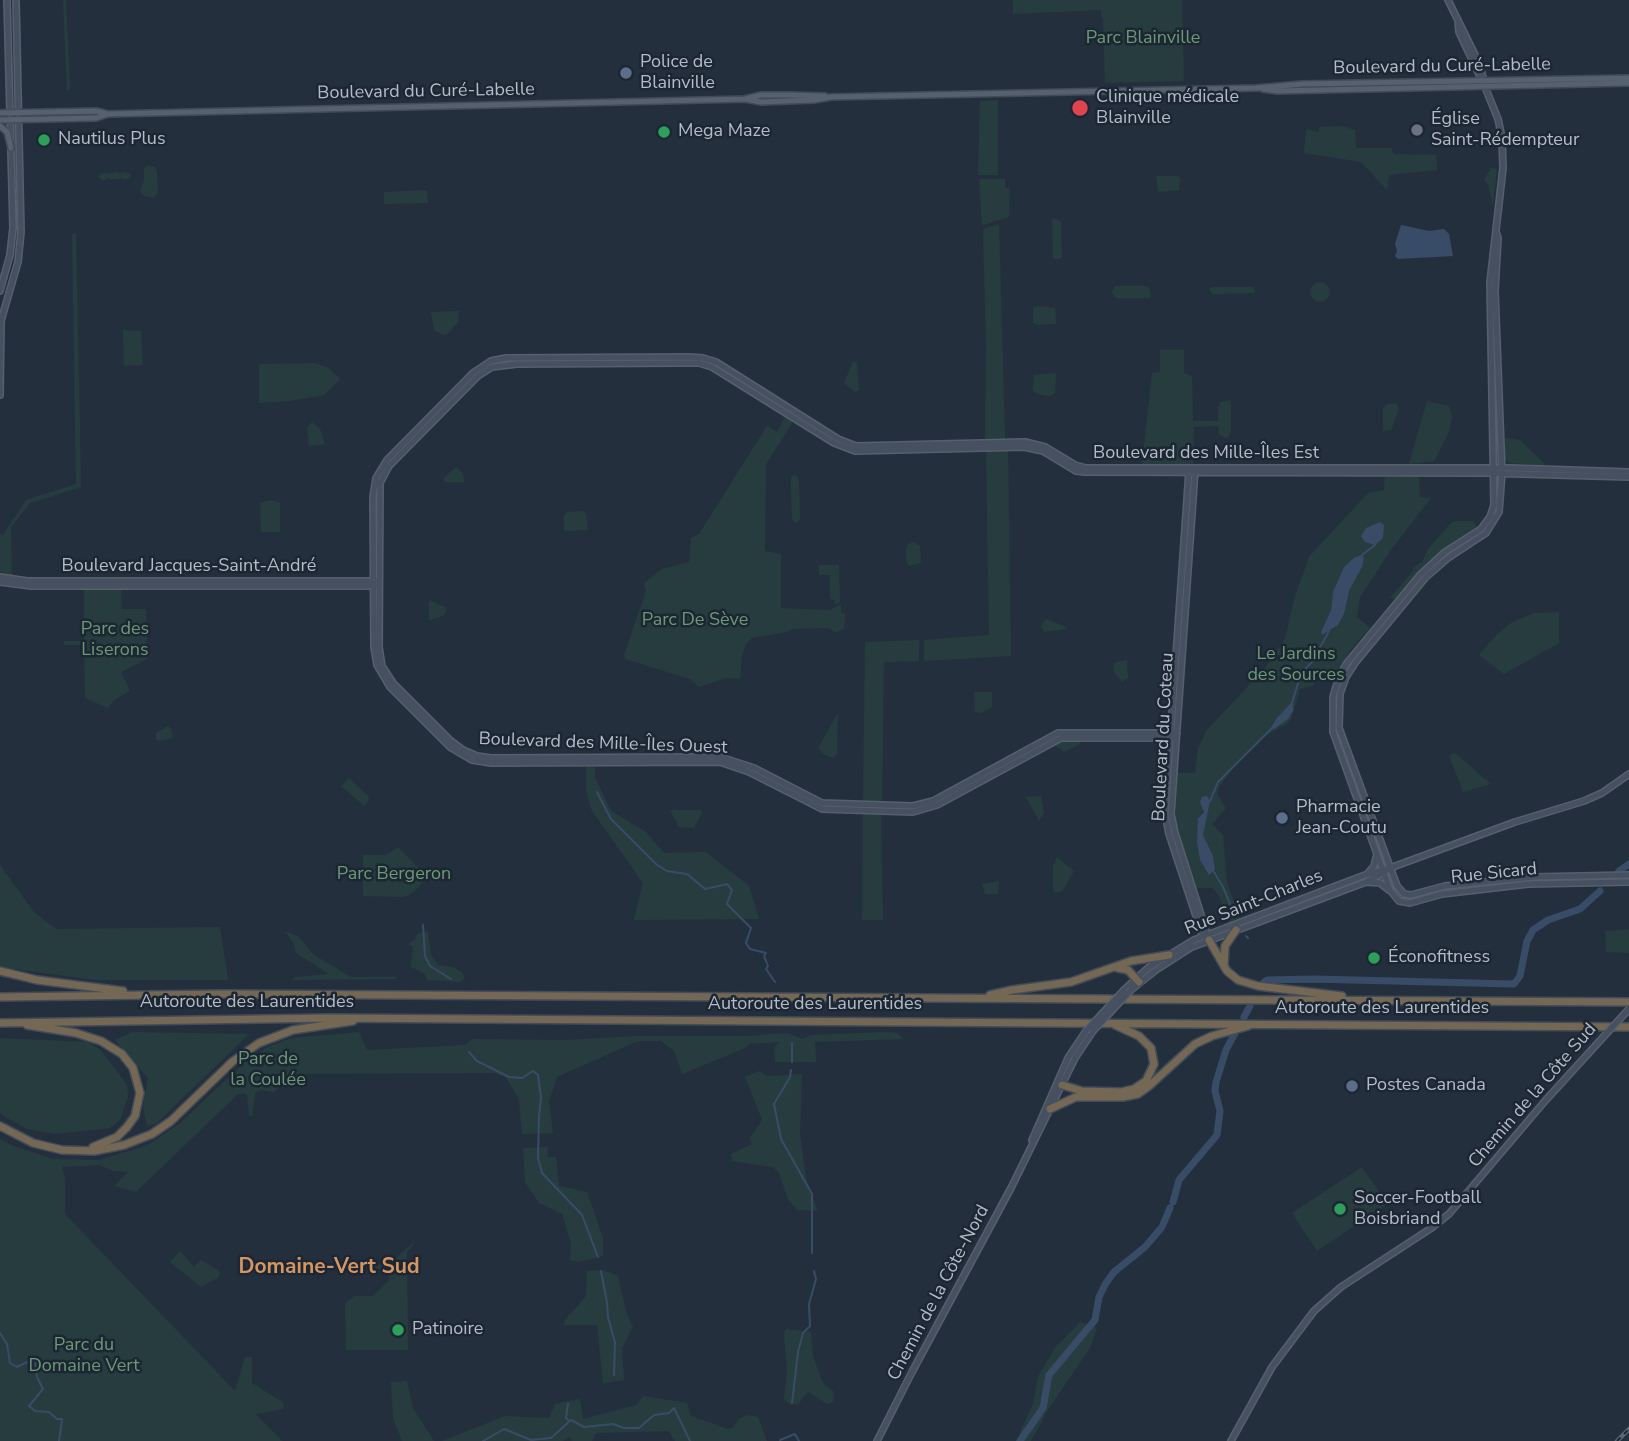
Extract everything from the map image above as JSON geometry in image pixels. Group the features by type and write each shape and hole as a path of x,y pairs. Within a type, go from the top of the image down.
{"highway":[{"path":"1224,967 1225,946 1236,930"},
{"path":"1206,937 1224,967 1236,979 1255,986 1370,1000"},
{"path":"980,998 1012,990 1071,982 1135,960 1169,955"},
{"path":"1116,968 1128,970 1138,980"},
{"path":"0,971 37,980 141,994"},
{"name":"Autoroute des Laurentides","path":"0,997 141,994 1629,1002"},
{"name":"Autoroute des Laurentides","path":"0,1023 209,1018 372,1018 1629,1027"},
{"path":"0,1124 33,1143 62,1150 89,1152 124,1145 152,1134 171,1121 232,1062 259,1043 293,1030 372,1018"},
{"path":"0,1124 45,1143 94,1147 108,1143 124,1131 133,1120 139,1103 139,1084 135,1072 125,1057 114,1048 82,1035 11,1023"},
{"path":"1061,1086 1084,1092 1121,1092 1137,1088 1149,1078 1154,1064 1149,1045 1139,1036 1111,1023"},
{"path":"1050,1109 1076,1097 1125,1097 1138,1094 1193,1045 1212,1036 1256,1024"},
{"path":"1061,1086 1076,1097"}],"main road":[{"name":"Boulevard du Curé-Labelle","path":"0,113 18,116 96,111 108,114 745,99 761,95 788,94 831,97 1256,88 1277,91 1483,82 1629,81"},
{"name":"Boulevard du Curé-Labelle","path":"0,120 11,116"},
{"path":"0,125 6,132 11,148"}],"street":[{"path":"0,291 13,232 7,0"},
{"path":"0,395 1,321 14,275 21,232 16,0"},
{"path":"1386,870 1377,853 1340,732 1335,701 1351,667 1423,581 1444,561 1483,536 1493,525 1500,509 1492,279 1498,238 1496,232 1503,168 1503,138 1479,63 1448,0"},
{"path":"8,18 16,18"},
{"path":"6,273 14,275"},
{"name":"Boulevard des Mille-Îles Est","path":"376,532 379,490 385,471 480,374 501,364 702,363 715,368 830,440 849,450 866,452 1024,447 1046,453 1079,471 1498,471 1629,474"},
{"name":"Boulevard du Coteau","path":"1192,470 1174,736 1172,821 1206,937"},
{"name":"Boulevard des Mille-Îles Ouest","path":"376,532 379,651 386,674 456,745 481,757 720,757 754,768 822,803 913,806 930,802 1060,732 1174,736"},
{"name":"Boulevard Jacques-Saint-André","path":"0,577 23,581 376,583"},
{"name":"Boulevard Jacques-Saint-André","path":"0,582 26,586 376,583"},
{"name":"Rue Saint-Charles","path":"1138,980 1206,937 1236,930 1365,874 1386,870 1511,824 1584,801 1607,790 1629,774"},
{"path":"1361,800 1391,892"},
{"path":"1365,874 1374,866 1377,853"},
{"name":"Rue Saint-Charles","path":"1138,980 1169,955 1206,937 1317,896 1366,882 1386,870"},
{"name":"Rue Sicard","path":"1386,870 1398,888 1407,895 1437,887 1629,875"},
{"name":"Rue Sicard","path":"1528,881 1629,882"},
{"name":"Rue Sicard","path":"1366,882 1380,883 1397,900 1407,903 1472,886"},
{"name":"Chemin de la Côte-Nord","path":"1025,1158 1070,1054 1138,980"},
{"name":"Chemin de la Côte Sud","path":"1231,1441 1273,1364 1314,1311 1341,1287 1449,1214 1545,1101 1629,1009"},
{"name":"Chemin de la Côte-Nord","path":"877,1441 1090,1031"}],"green space":[{"path":"63,0 66,0 70,90 67,90"},
{"name":"Parc Blainville","path":"1013,0 1182,0 1184,81 1105,83 1101,10 1013,14"},
{"path":"998,100 998,175 978,175 980,101"},
{"path":"1342,126 1355,130 1356,148 1392,148 1393,154 1436,155 1437,170 1389,175 1387,190 1361,162 1304,153 1306,129 1318,132 1319,127"},
{"path":"154,166 157,170 158,193 153,198 144,196 140,191 144,168"},
{"path":"1491,168 1497,169 1493,204 1488,205 1492,203 1488,184 1484,180"},
{"path":"119,172 120,175 122,172 129,173 131,177 107,177 102,180 98,176 102,173 108,175"},
{"path":"1156,176 1178,176 1179,190 1158,192"},
{"path":"979,179 1005,179 1005,188 1010,189 1009,217 982,225"},
{"path":"427,190 428,203 384,204 384,192"},
{"path":"1052,218 1061,223 1062,257 1059,259 1053,259"},
{"path":"999,224 1005,439 985,440 983,229"},
{"path":"76,233 81,487 30,503 11,527 12,576 0,572 0,534 3,535 26,500 76,484 72,234"},
{"path":"1316,282 1324,282 1330,292 1324,302 1316,302 1310,296 1310,288"},
{"path":"1115,286 1149,287 1151,298 1117,298 1111,293"},
{"path":"1253,287 1255,290 1254,293 1212,294 1209,289"},
{"path":"1033,307 1055,308 1056,324 1033,323"},
{"path":"459,311 458,322 448,334 443,335 434,330 431,312"},
{"path":"123,330 141,331 143,365 124,366"},
{"path":"1160,350 1184,350 1184,373 1192,376 1193,421 1218,421 1218,407 1221,402 1231,400 1231,431 1228,437 1219,434 1218,426 1194,427 1193,464 1142,464 1152,373 1160,372"},
{"path":"853,361 857,363 859,390 855,392 844,383"},
{"path":"315,363 329,368 340,379 324,395 259,403 259,364"},
{"path":"1056,373 1055,393 1050,396 1037,394 1033,390 1034,375"},
{"path":"1427,401 1449,406 1452,417 1449,432 1434,461 1409,464"},
{"path":"1396,403 1399,409 1391,430 1383,431 1383,408"},
{"name":"Parc De Sève","path":"785,417 793,422 766,464 765,551 781,554 781,608 830,610 841,604 841,613 845,614 844,628 836,633 829,628 793,629 752,638 746,644 742,655 740,679 726,678 699,687 690,679 625,659 624,655 646,591 644,583 662,569 689,562 691,538 699,534 767,426 777,432"},
{"path":"312,422 320,429 325,444 309,446 307,428"},
{"path":"1505,438 1520,440 1547,466 1509,463 1505,458"},
{"path":"1008,450 1011,656 924,661 924,640 989,635 986,451"},
{"path":"456,467 463,474 464,482 444,482 444,478"},
{"name":"Le Jardins des Sources","path":"1419,476 1420,497 1431,498 1390,551 1360,597 1357,617 1370,628 1350,651 1334,676 1320,670 1314,685 1300,689 1291,719 1267,735 1234,767 1219,787 1217,794 1226,808 1212,824 1223,835 1227,882 1240,918 1229,923 1219,896 1213,888 1196,888 1175,820 1177,773 1195,773 1198,748 1207,730 1265,668 1285,639 1295,596 1309,557 1368,493 1384,490 1385,477","holes":["1362,567 1349,591 1344,614 1337,625 1322,635 1331,610 1333,592","1204,809 1203,835 1213,856 1214,872 1200,860 1198,818"]},
{"path":"791,477 798,477 799,483 800,520 795,523 792,519 791,489"},
{"path":"271,500 280,503 280,532 261,532 260,503"},
{"path":"583,511 586,514 588,530 564,531 564,516 567,512"},
{"path":"1456,521 1473,521 1477,527 1438,553 1422,567 1396,598 1390,598 1414,567 1422,562 1428,549 1450,524"},
{"path":"913,542 920,546 921,563 909,566 906,550 907,545"},
{"path":"819,565 839,565 840,602 835,604 835,600 830,599 830,575 819,575"},
{"name":"Parc des Liserons","path":"84,590 121,590 122,609 146,609 147,659 121,672 130,691 114,700 108,708 85,698 84,645 64,645 64,641 84,641"},
{"path":"429,600 445,607 447,610 443,616 429,620"},
{"path":"1559,612 1559,643 1504,674 1479,655 1497,634 1511,623 1534,613"},
{"path":"1046,619 1066,629 1044,632 1041,626"},
{"path":"919,640 919,661 884,662 882,803 863,802 865,642"},
{"path":"1127,660 1128,678 1122,682 1114,672 1113,665"},
{"path":"974,692 992,692 992,707 981,713 975,712"},
{"path":"838,713 837,754 833,758 823,754 818,748"},
{"path":"168,726 172,730 172,738 159,741 156,739 156,733"},
{"path":"1062,740 1080,741 1080,744 1064,752 1054,745"},
{"path":"1455,753 1491,784 1463,792 1449,755"},
{"path":"586,766 595,767 595,777 611,811 646,832 664,853 706,852 749,886 759,919 634,920 643,883 592,811 586,791"},
{"path":"349,778 368,796 369,800 364,806 341,786"},
{"path":"1041,796 1044,813 1039,821 1026,797"},
{"path":"670,810 702,812 694,828 679,827"},
{"path":"863,814 881,815 883,920 862,920"},
{"name":"Parc Bergeron","path":"398,847 427,877 414,892 404,897 363,896 363,855 386,855"},
{"path":"1057,857 1074,871 1063,890 1054,892 1053,866"},
{"path":"0,865 34,912 56,929 220,927 228,980 94,980 0,967"},
{"path":"999,881 998,894 985,894 982,884"},
{"path":"1629,929 1629,953 1606,952 1605,931"},
{"path":"285,931 299,937 314,955 351,977 397,979 292,980 295,977 329,974 296,953 294,944"},
{"path":"428,931 431,955 438,965 462,972 465,978 460,982 427,980 424,973 411,967 413,947 408,944 415,940 417,934"},
{"path":"132,1032 249,1034 156,1124 147,1126 143,1107 148,1078 115,1040"},
{"name":"Parc du Domaine Vert","path":"359,1032 367,1050 465,1045 472,1039 564,1040 788,1033 802,1039 812,1035 884,1032 898,1033 903,1039 815,1042 816,1062 775,1062 774,1048 779,1042 750,1044 682,1074 674,1051 661,1041 638,1041 557,1077 549,1102 553,1133 522,1134 519,1099 506,1077 493,1073 293,1074 274,1092 261,1090 255,1093 252,1116 249,1116 247,1094 238,1094 136,1192 114,1186 128,1172 114,1171 99,1165 62,1167 65,1179 65,1214 235,1391 245,1357 252,1357 252,1383 284,1403 283,1409 256,1414 282,1441 0,1441 0,1139 53,1159 99,1160 148,1145 179,1124 248,1059 268,1047 292,1038"},
{"path":"0,1038 87,1042 101,1050 127,1085 128,1097 120,1120 110,1128 56,1134 27,1129 4,1116 0,1113"},
{"path":"760,1071 766,1076 802,1074 800,1135 806,1178 818,1211 797,1210 788,1199 779,1173 773,1167 732,1161 731,1154 752,1144 750,1138 762,1120 745,1077"},
{"path":"547,1147 548,1157 556,1157 559,1186 587,1192 603,1238 603,1256 578,1262 570,1260 571,1243 562,1214 539,1203 525,1182 523,1148"},
{"name":"Soccer-Football Boisbriand","path":"1362,1167 1387,1204 1317,1251 1292,1213"},
{"path":"413,1243 407,1252 408,1350 346,1350 345,1303 355,1296 373,1296 389,1280 388,1269 370,1269 371,1265 389,1264"},
{"path":"180,1251 194,1267 201,1260 220,1271 219,1277 201,1287 170,1262"},
{"path":"603,1270 618,1276 626,1311 633,1327 622,1348 624,1380 603,1383 597,1325 564,1325 565,1320 586,1296 587,1271"},
{"path":"1080,1322 1097,1328 1090,1348 1047,1411 1031,1441 1016,1441 1033,1404 1038,1377 1055,1348"},
{"path":"786,1329 811,1332 813,1356 823,1383 834,1392 833,1402 827,1404 809,1392 798,1405 789,1404 784,1399 787,1372"},
{"path":"407,1381 413,1408 434,1441 402,1441 393,1418 391,1382"},
{"path":"643,1396 687,1403 691,1416 728,1429 747,1415 758,1417 767,1441 675,1441 669,1431 596,1433 592,1441 572,1441 569,1437 563,1441 442,1441 505,1416 549,1418 555,1404 580,1399 583,1419 637,1405"}],"water":[{"path":"1401,225 1429,231 1444,229 1449,234 1453,256 1398,259 1395,256 1395,244"},
{"path":"1380,522 1384,525 1383,538 1375,545 1365,542 1361,536 1366,528"},
{"path":"1362,555 1362,567 1349,591 1344,614 1338,625 1322,635 1331,610 1333,592 1344,567 1355,557"},
{"path":"1291,703 1293,711 1288,719 1274,729 1271,728 1276,719"},
{"path":"1207,796 1210,801 1203,835 1213,856 1215,870 1209,875 1200,860 1197,842 1198,818 1204,812 1200,802 1202,797"}],"waterway":[{"path":"1362,555 1375,545"},
{"path":"1292,703 1301,673 1312,662 1329,631"},
{"path":"1210,801 1218,782 1272,728"},
{"path":"597,792 611,819 657,865 667,871 687,874 705,889 727,884 732,890 727,904 751,928 746,943 750,949 766,953 766,969 775,982"},
{"path":"1619,871 1629,864"},
{"path":"1214,872 1235,916"},
{"path":"1262,984 1267,980 1313,979 1514,984 1520,976 1527,941 1533,930 1548,920 1580,909 1600,891"},
{"path":"423,925 425,956 430,966 451,979"},
{"path":"1244,1017 1250,1006"},
{"path":"1173,1202 1179,1180 1217,1135 1220,1111 1215,1091 1216,1082 1226,1050 1235,1033"},
{"path":"792,1043 792,1062"},
{"path":"469,1052 477,1061 509,1077 522,1078 533,1071 538,1075 541,1097 538,1158 542,1173 582,1215 598,1257"},
{"path":"791,1070 790,1077 774,1104 781,1139 812,1194 812,1253"},
{"path":"1020,1441 1043,1408 1049,1375 1095,1320 1099,1297 1106,1283 1114,1272 1145,1247 1162,1227 1170,1208"},
{"path":"601,1271 615,1343 614,1375"},
{"path":"792,1403 798,1352 803,1333 810,1326 809,1304 816,1279 814,1271"},
{"path":"0,1333 7,1344 10,1363 17,1367 31,1360 35,1361 37,1377 43,1389 29,1406 35,1411 49,1412 57,1419 62,1419 59,1441"},
{"path":"568,1404 568,1420"},
{"path":"483,1441 504,1429 531,1440 551,1438 571,1420 584,1427 613,1424 624,1428 639,1428 654,1415 669,1413 674,1408 690,1441"},
{"path":"780,1440 795,1434 799,1441"}],"railway":[{"path":"1617,1441 1629,1429"}],"place":[{"name":"Police de Blainville","path":"626,73"},
{"name":"Clinique médicale Blainville","path":"1080,108"},
{"name":"Église Saint-Rédempteur","path":"1417,130"},
{"name":"Mega Maze","path":"664,132"},
{"name":"Nautilus Plus","path":"44,140"},
{"name":"Pharmacie Jean-Coutu","path":"1282,818"},
{"name":"Éconofitness","path":"1374,958"},
{"name":"Postes Canada","path":"1352,1086"},
{"name":"Soccer-Football Boisbriand","path":"1340,1209"},
{"name":"Patinoire","path":"398,1330"}],"district":[{"name":"Domaine-Vert Sud","path":"329,1268"}],"park label":[{"name":"Parc de la Coulée","path":"268,1070"}]}
